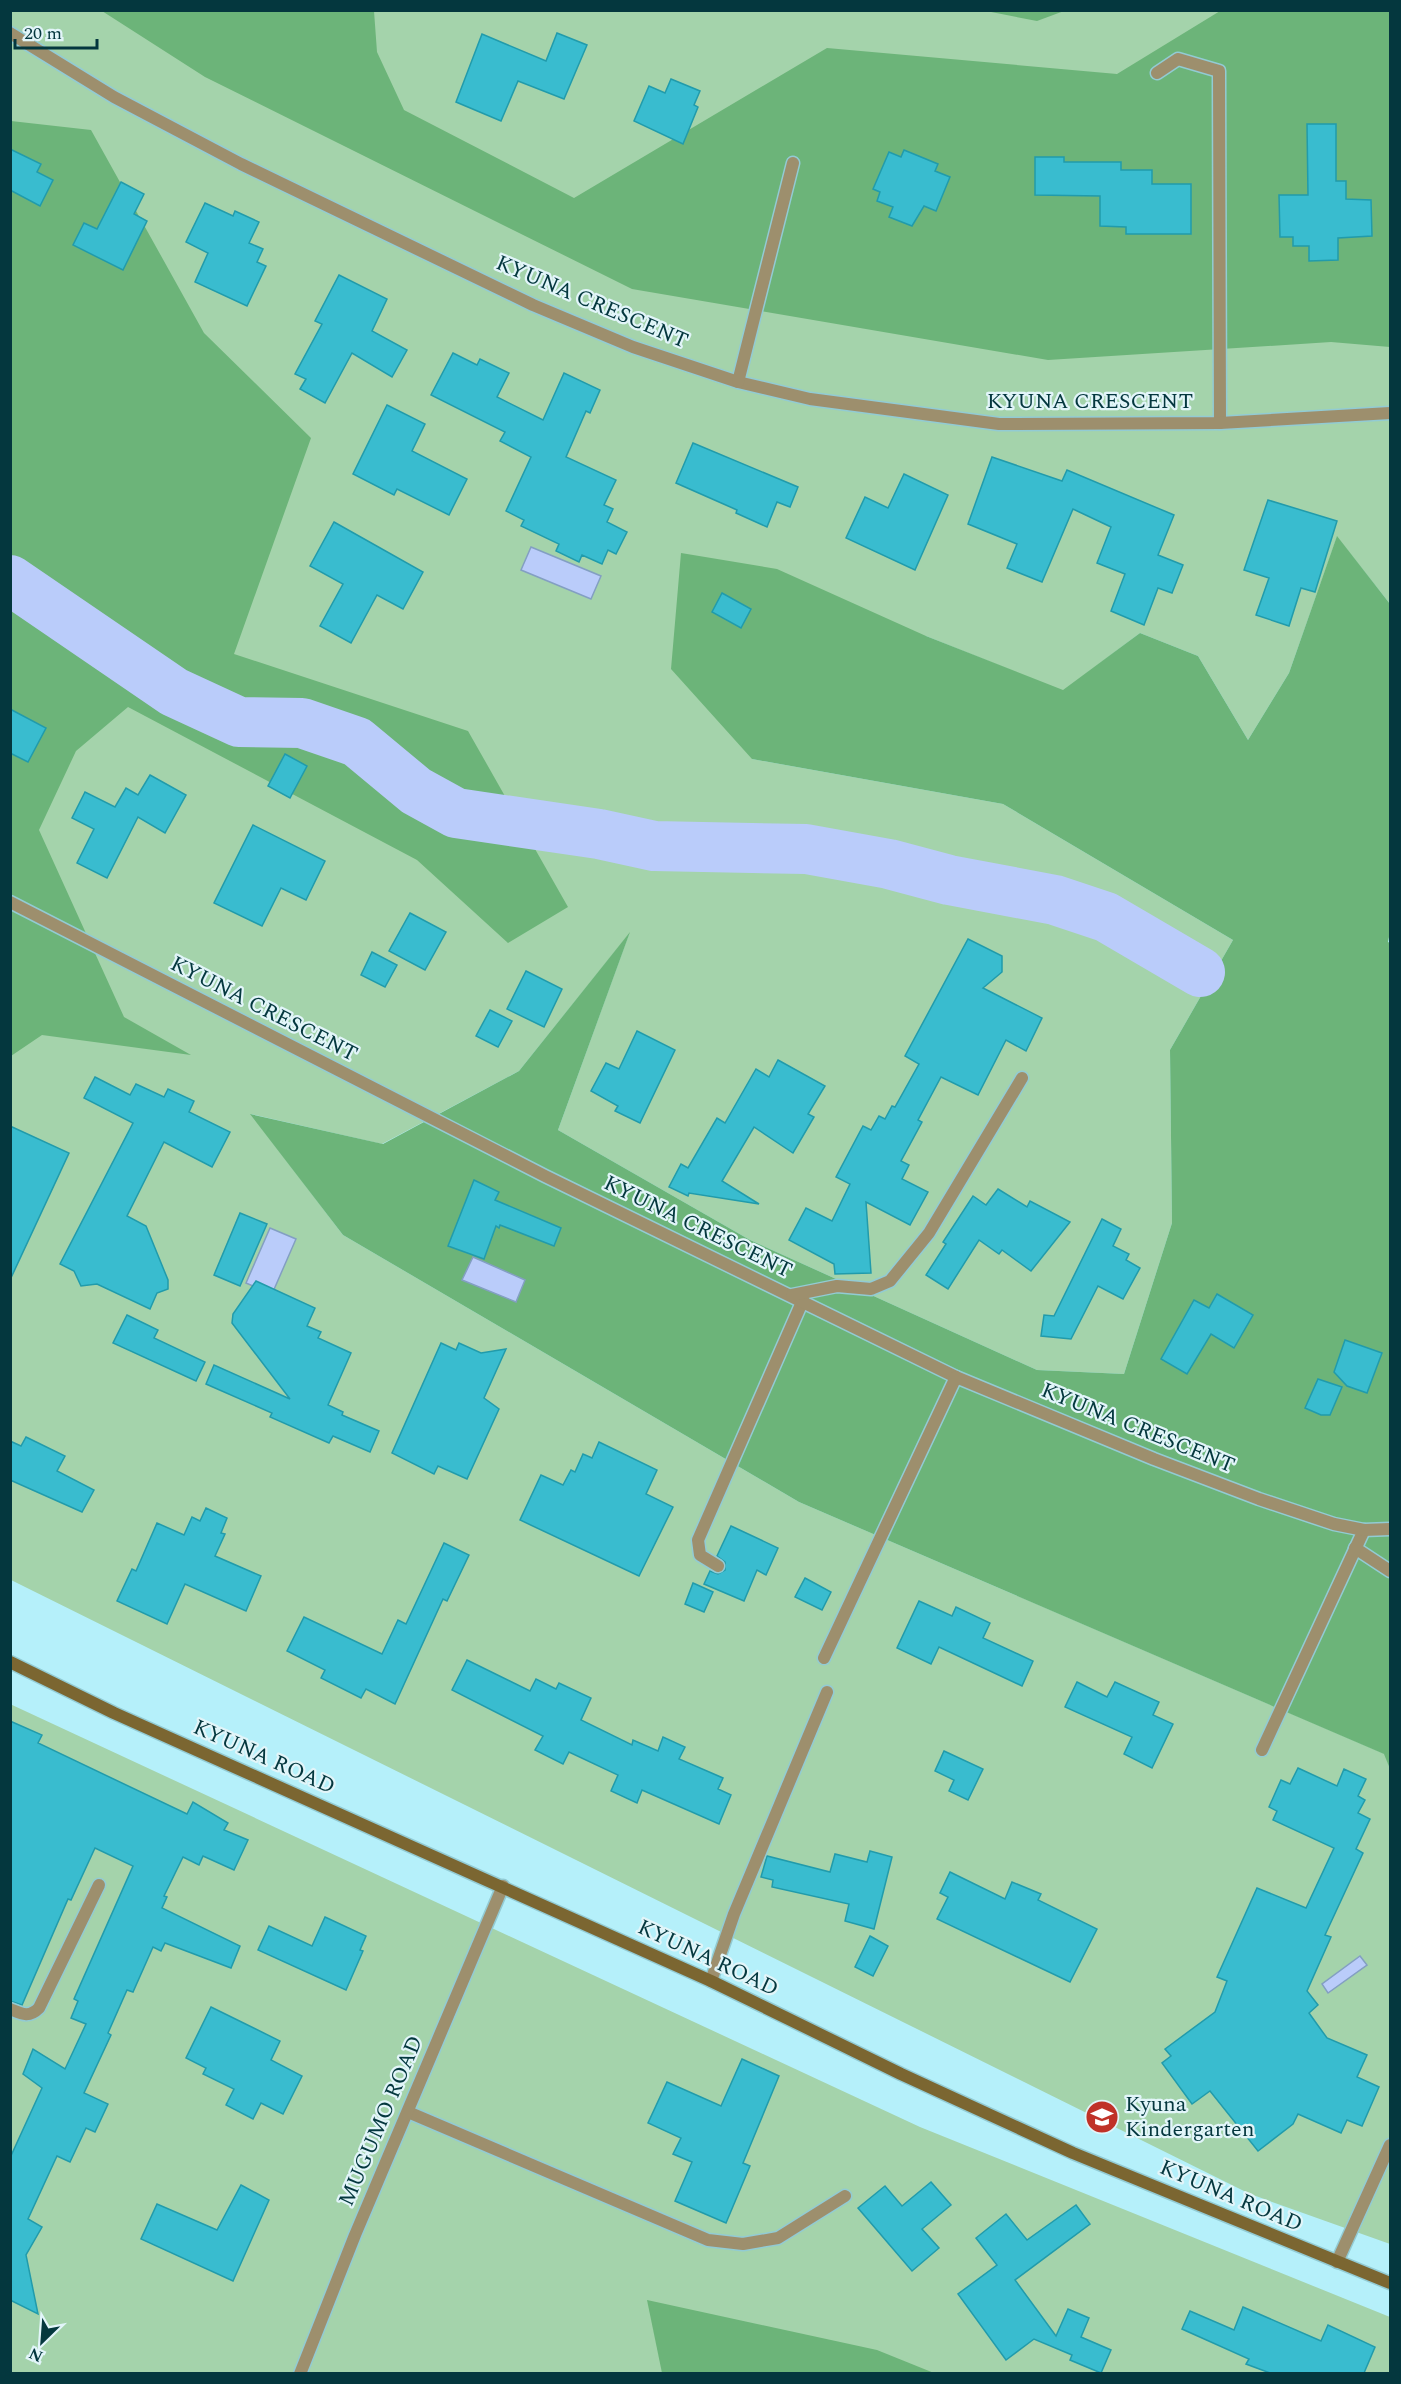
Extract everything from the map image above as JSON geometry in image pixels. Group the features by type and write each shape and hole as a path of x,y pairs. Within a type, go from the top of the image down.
{"main road":[{"name":"KYUNA ROAD","path":"10,1662 114,1713 711,1981 901,2074 1072,2153 1390,2283"}],"street":[{"name":"KYUNA CRESCENT","path":"10,33 114,97 241,164 533,305 633,347 738,382 810,399 999,424 1220,423 1390,413"},
{"path":"1157,73 1178,59 1219,71 1220,423"},
{"path":"738,382 792,162"},
{"name":"KYUNA CRESCENT","path":"14,907 535,1171 956,1377 1228,1487 1334,1524 1364,1530 1390,1529"},
{"path":"718,1566 700,1555 698,1540 797,1298 837,1286 871,1289 890,1281 929,1233 1022,1078"},
{"path":"824,1658 956,1377"},
{"path":"1262,1750 1364,1530"},
{"path":"1355,1548 1390,1571"},
{"path":"711,1981 734,1914 827,1692"},
{"path":"10,2008 24,2014 33,2014 39,2008 99,1885"},
{"name":"MUGUMO ROAD","path":"300,2373 503,1886"},
{"path":"408,2112 708,2240 743,2244 777,2238 845,2196"},
{"path":"1337,2262 1390,2145"}],"green space":[{"path":"10,11 1390,11 1390,604 1337,537 1289,673 1248,740 1198,656 1140,633 1063,691 926,636 752,759 1003,804 1233,940 1170,1050 1172,1223 1124,1374 1037,1370 750,1240 558,1130 629,934 519,1071 382,1144 251,1114 343,1235 799,1502 1385,1754 1390,1769 1390,2244 1250,2194 11,1580"},
{"path":"102,11 374,11 377,52 404,110 574,198 827,48 1117,74 1220,11 1390,11 1390,347 1331,342 1048,360 632,289 205,77"},
{"path":"986,11 1064,11 1037,21"},
{"path":"11,121 91,130 204,333 311,438 234,654 468,731 568,907 508,943 417,860 128,707 76,751 39,830 124,1017 191,1055 42,1035 11,1056"},
{"path":"1337,536 1390,604 1390,932 1388,942 1390,943 1390,1769 1384,1754 799,1502 343,1235 250,1114 383,1144 519,1071 630,932 558,1130 750,1240 1037,1370 1124,1374 1172,1223 1170,1050 1233,940 1003,804 752,759 671,669 681,553 777,569 926,636 1063,690 1140,633 1198,656 1248,740 1289,673"},
{"path":"10,1704 920,2127 1390,2317 1390,2373 11,2373"},
{"path":"647,2300 877,2350 934,2373 662,2373"}],"water":[{"path":"531,547 601,576 591,599 521,570"},
{"path":"270,1228 296,1239 272,1294 246,1283"},
{"path":"473,1257 525,1280 516,1302 462,1280"},
{"path":"1360,1956 1367,1965 1328,1993 1322,1984"}],"building":[{"path":"557,33 587,45 564,99 518,81 501,121 456,102 482,34 546,61"},
{"path":"671,79 700,91 694,105 698,107 683,144 634,121 649,86 665,93"},
{"path":"1307,124 1336,124 1336,181 1346,181 1346,199 1371,200 1372,236 1338,238 1338,260 1309,261 1309,246 1293,246 1293,237 1280,237 1279,195 1308,195"},
{"path":"10,149 41,164 37,172 53,180 40,206 10,190"},
{"path":"904,150 938,164 935,171 950,177 936,211 924,206 912,226 889,217 893,207 877,201 880,192 873,189 889,152 901,157"},
{"path":"1035,157 1064,157 1064,162 1121,162 1121,170 1152,170 1152,184 1191,184 1191,234 1126,234 1126,227 1100,226 1100,196 1035,195"},
{"path":"121,182 144,194 134,214 147,221 123,270 73,245 84,223 97,229"},
{"path":"205,203 233,216 235,211 259,222 249,243 263,249 257,262 266,266 247,306 195,282 208,253 186,242"},
{"path":"339,275 387,299 372,331 407,350 392,377 352,353 325,403 300,389 306,379 295,374 322,324 315,321"},
{"path":"453,353 477,365 480,359 509,373 497,397 543,420 564,373 600,390 590,413 586,411 566,457 616,480 604,505 613,509 607,522 627,532 616,554 608,550 602,564 582,555 579,562 556,551 559,544 521,526 524,520 506,511 531,457 500,441 505,432 431,395"},
{"path":"387,405 425,424 412,451 467,479 449,515 397,489 394,495 353,474"},
{"path":"693,443 798,487 790,507 777,502 767,527 736,513 737,510 676,483"},
{"path":"992,457 1062,481 1067,470 1174,515 1158,555 1183,565 1172,593 1158,588 1144,625 1111,611 1125,574 1097,563 1111,527 1073,509 1042,582 1007,568 1017,544 968,524"},
{"path":"904,474 948,495 915,570 846,538 865,497 888,508"},
{"path":"1268,500 1337,521 1315,592 1301,588 1289,626 1256,615 1269,578 1244,570"},
{"path":"334,522 423,572 403,609 377,595 351,643 320,626 343,584 310,566"},
{"path":"722,593 751,609 741,628 712,612"},
{"path":"10,709 46,728 28,762 10,753"},
{"path":"285,754 307,766 290,798 268,786"},
{"path":"150,775 186,795 165,833 138,817 107,878 77,863 94,829 72,818 85,792 115,807 126,788 138,795"},
{"path":"253,825 325,861 306,900 281,888 262,926 214,903"},
{"path":"410,913 446,932 425,970 389,951"},
{"path":"968,939 1002,956 1002,972 983,988 1042,1018 1026,1051 1006,1040 978,1095 941,1077 918,1120 922,1122 901,1161 909,1165 902,1179 928,1192 910,1225 866,1202 871,1273 835,1274 834,1264 789,1240 806,1208 832,1221 850,1184 836,1177 863,1126 871,1130 879,1116 885,1119 892,1106 895,1107 919,1064 905,1056"},
{"path":"372,952 397,965 385,987 361,975"},
{"path":"526,971 562,989 544,1027 507,1009"},
{"path":"490,1010 512,1021 498,1047 476,1036"},
{"path":"637,1031 675,1050 640,1123 615,1111 618,1106 591,1091 606,1063 619,1069"},
{"path":"778,1060 825,1086 808,1114 814,1117 793,1153 754,1127 722,1181 759,1204 689,1193 688,1196 669,1187 681,1164 688,1168 717,1118 725,1123 756,1069 769,1077"},
{"path":"95,1077 130,1095 136,1084 164,1097 168,1089 194,1101 189,1112 230,1132 212,1167 164,1142 127,1216 146,1226 168,1280 168,1289 157,1293 150,1309 97,1284 81,1286 74,1271 60,1264 133,1123 84,1098"},
{"path":"10,1126 69,1153 10,1280"},
{"path":"474,1180 499,1192 495,1200 561,1228 554,1246 500,1225 499,1228 496,1226 484,1259 448,1246"},
{"path":"998,1189 1027,1207 1030,1201 1070,1222 1031,1271 1002,1250 999,1254 979,1240 948,1289 926,1275 946,1244 943,1242 973,1196 986,1205"},
{"path":"240,1213 267,1224 240,1286 214,1275"},
{"path":"1102,1219 1121,1229 1113,1246 1129,1254 1126,1260 1140,1268 1123,1299 1098,1286 1071,1339 1041,1336 1044,1315 1054,1316"},
{"path":"256,1281 315,1308 307,1326 321,1332 318,1338 351,1353 328,1405 343,1412 342,1415 379,1431 370,1452 333,1436 329,1443 270,1417 272,1413 206,1384 214,1365 290,1399 232,1323 233,1314"},
{"path":"1217,1294 1253,1315 1234,1348 1211,1334 1187,1374 1161,1359 1194,1300 1209,1308"},
{"path":"127,1315 158,1330 154,1338 205,1362 196,1381 113,1343"},
{"path":"1345,1340 1382,1353 1367,1393 1347,1386 1334,1372"},
{"path":"441,1343 456,1350 459,1343 481,1353 506,1349 484,1398 499,1409 467,1479 438,1466 434,1474 392,1453"},
{"path":"1318,1379 1342,1387 1330,1415 1321,1415 1305,1408"},
{"path":"26,1437 65,1456 57,1471 94,1490 82,1512 10,1480 10,1441 21,1446"},
{"path":"599,1442 657,1470 646,1494 673,1507 639,1576 520,1520 541,1475 563,1485 571,1470 575,1472 583,1454 592,1458"},
{"path":"206,1508 227,1518 221,1533 225,1534 215,1556 261,1576 246,1611 185,1584 167,1624 117,1601 132,1569 136,1571 157,1523 184,1535 192,1517 200,1521"},
{"path":"731,1526 778,1548 766,1575 757,1570 744,1601 704,1584 710,1571 718,1574 725,1570 725,1562 717,1556"},
{"path":"444,1543 469,1555 447,1601 443,1599 395,1704 366,1689 361,1698 321,1678 325,1670 287,1651 304,1617 382,1654 398,1620 406,1624"},
{"path":"805,1578 831,1592 822,1610 795,1597"},
{"path":"693,1583 713,1592 704,1612 685,1604"},
{"path":"919,1601 952,1616 956,1607 990,1623 983,1638 1033,1661 1022,1686 939,1647 931,1664 897,1648"},
{"path":"467,1660 530,1691 536,1679 556,1689 559,1683 591,1698 581,1720 632,1745 633,1740 658,1751 663,1737 685,1747 679,1759 723,1778 718,1789 731,1795 719,1824 642,1790 637,1803 611,1791 618,1775 569,1752 563,1764 535,1750 543,1736 452,1690"},
{"path":"1077,1682 1107,1697 1115,1682 1159,1702 1153,1715 1173,1724 1152,1768 1124,1754 1132,1737 1065,1707"},
{"path":"10,1721 42,1735 38,1743 187,1814 193,1802 228,1823 224,1830 248,1840 234,1870 203,1856 199,1865 183,1857 164,1896 167,1897 162,1908 240,1946 231,1968 165,1943 161,1951 153,1947 133,1992 127,1990 108,2033 111,2035 84,2093 108,2104 95,2132 86,2128 70,2162 57,2156 28,2219 42,2227 26,2255 38,2314 10,2300 10,2158 42,2088 23,2074 33,2049 65,2069 86,2024 71,2018 78,2001 74,1999 133,1866 95,1848 71,1900 68,1899 22,2005 10,2001"},
{"path":"944,1751 983,1769 968,1800 949,1791 954,1780 935,1771"},
{"path":"1298,1768 1337,1786 1344,1769 1366,1779 1358,1796 1365,1800 1358,1813 1370,1819 1356,1849 1363,1853 1325,1935 1331,1937 1307,1991 1318,2005 1309,2013 1327,2038 1367,2055 1357,2077 1379,2087 1362,2126 1347,2120 1341,2133 1298,2114 1293,2124 1258,2151 1210,2091 1192,2104 1162,2063 1171,2056 1165,2049 1215,2012 1227,1981 1217,1977 1257,1888 1306,1908 1334,1848 1273,1820 1277,1811 1269,1807 1281,1780 1290,1784"},
{"path":"870,1851 892,1857 874,1929 845,1921 849,1904 772,1887 773,1880 761,1877 767,1856 830,1872 835,1854 867,1862"},
{"path":"950,1872 1005,1899 1012,1882 1041,1894 1038,1900 1097,1929 1070,1982 937,1919 948,1897 940,1893"},
{"path":"325,1917 366,1936 360,1950 363,1951 346,1990 258,1950 269,1926 312,1946"},
{"path":"870,1936 888,1946 873,1976 855,1967"},
{"path":"211,2007 280,2041 271,2060 302,2076 283,2114 261,2103 253,2119 226,2105 234,2089 203,2074 206,2068 186,2058"},
{"path":"742,2059 779,2076 743,2163 750,2166 726,2223 675,2201 692,2162 673,2154 681,2138 648,2123 667,2082 721,2106"},
{"path":"931,2182 951,2205 922,2229 939,2248 912,2271 858,2208 885,2186 902,2206"},
{"path":"241,2185 269,2200 233,2281 141,2239 157,2204 217,2230"},
{"path":"1076,2205 1090,2224 1015,2280 1056,2336 1068,2309 1089,2318 1081,2337 1111,2350 1101,2373 1070,2360 1072,2355 1034,2339 1006,2360 958,2294 997,2265 976,2238 1006,2214 1027,2240"},
{"path":"1243,2307 1321,2341 1328,2325 1375,2347 1364,2373 1270,2373 1246,2364 1249,2359 1182,2329 1190,2311 1234,2330"}],"waterway":[{"path":"10,580 174,692 239,722 302,723 357,742 416,791 456,813 599,834 654,846 806,849 889,864 949,880 1055,900 1106,917 1200,972"}],"place":[{"name":"Kyuna Kindergarten","path":"1102,2117"}]}
